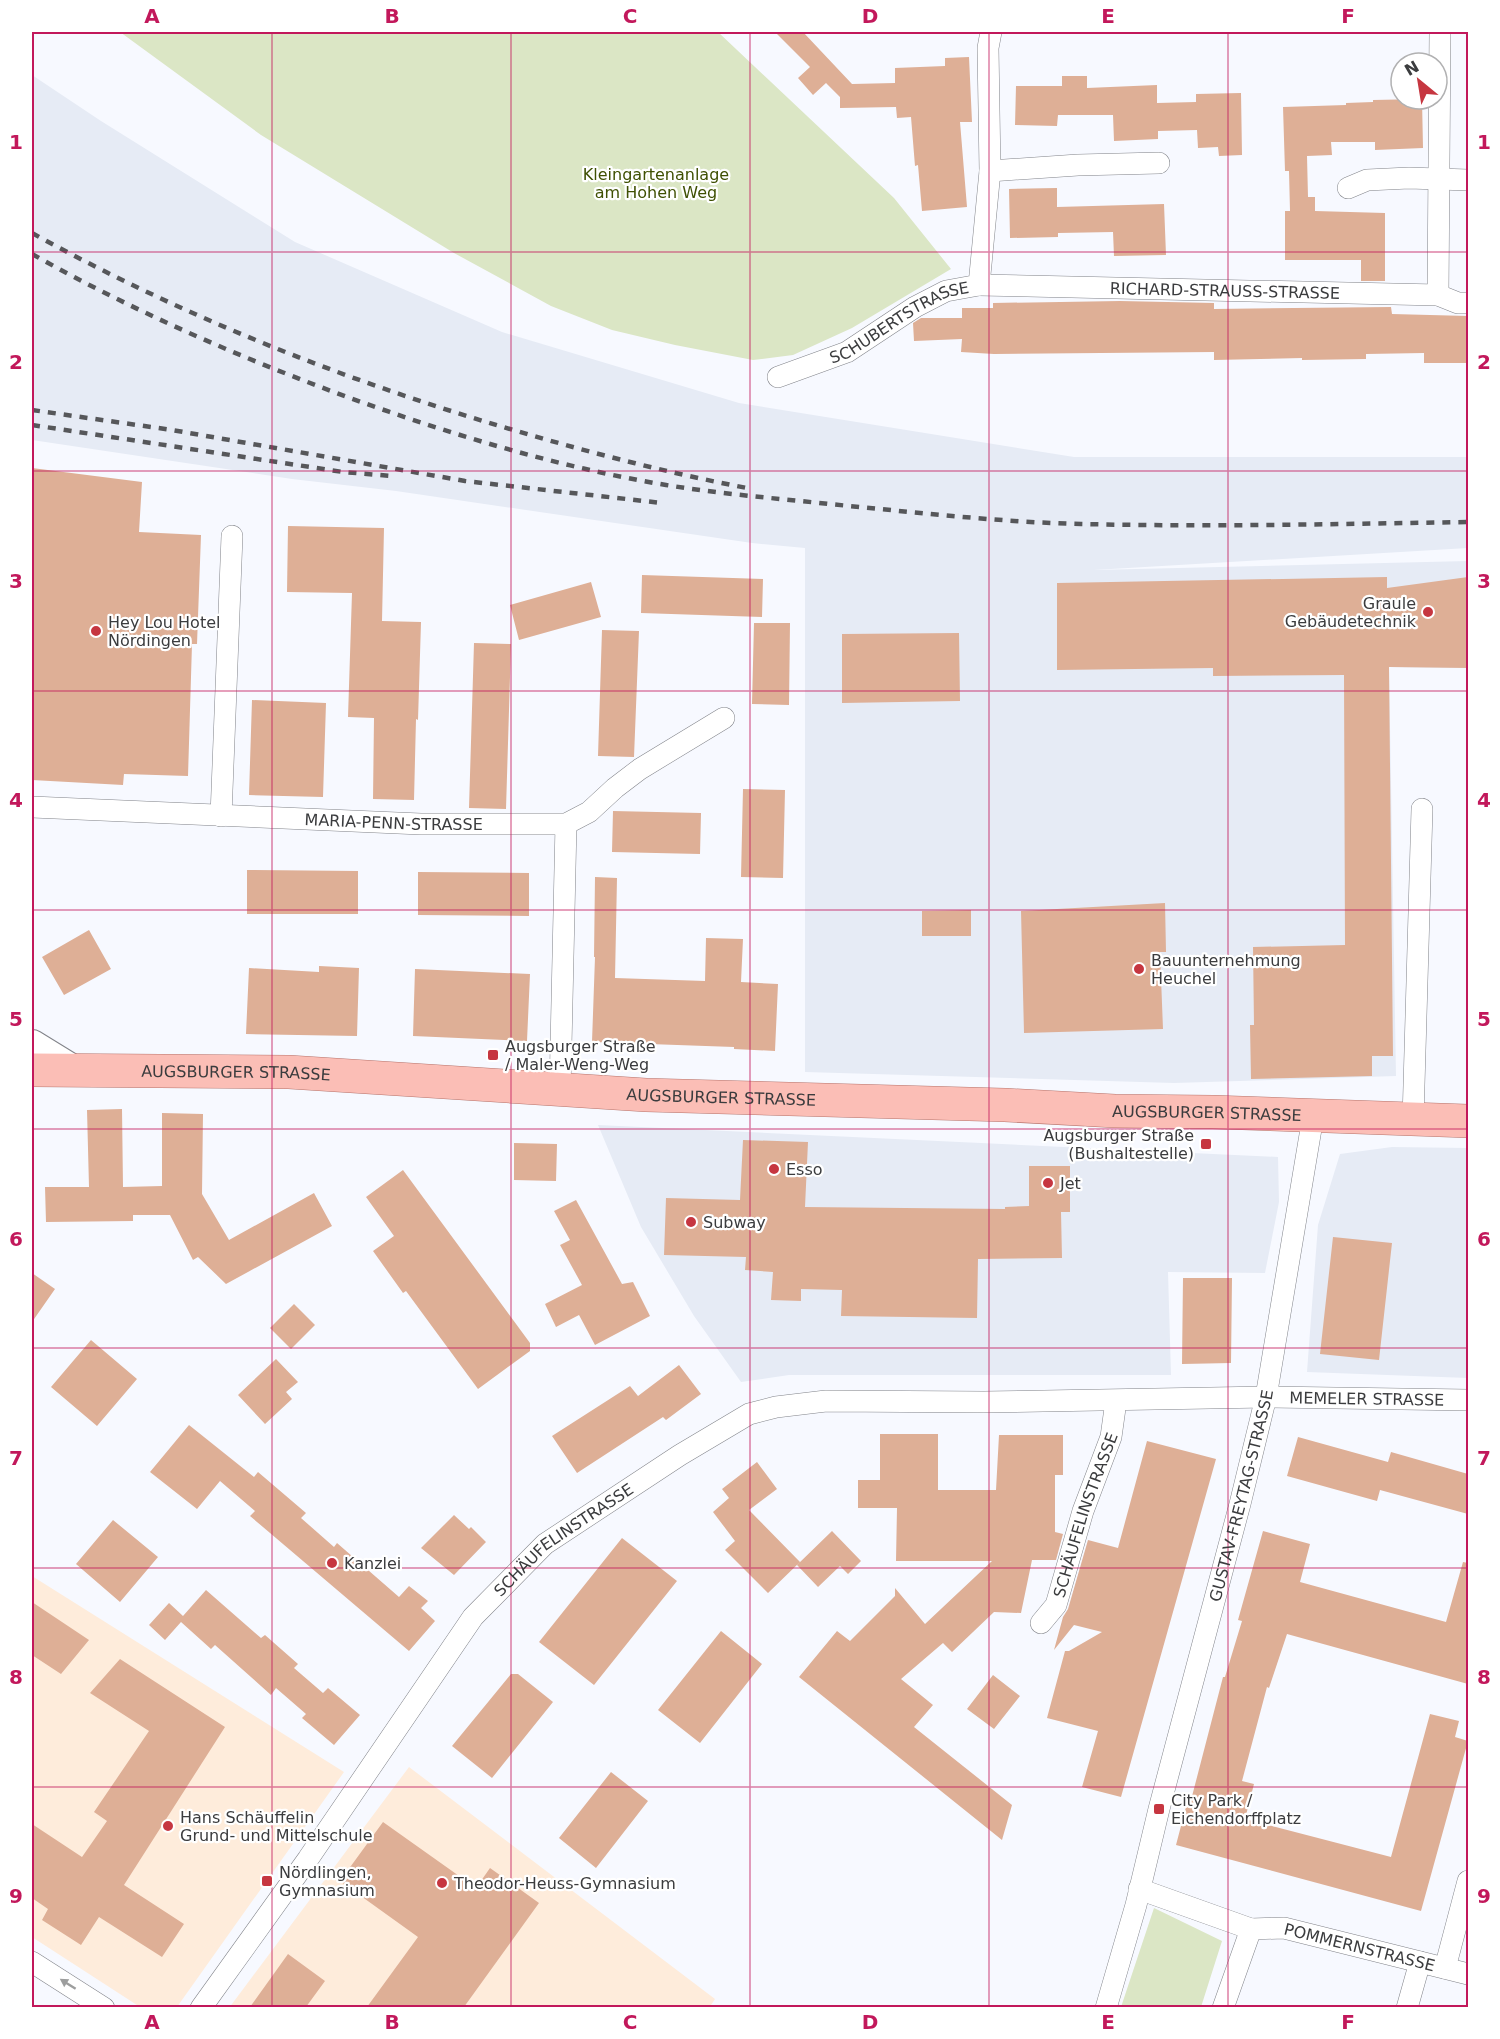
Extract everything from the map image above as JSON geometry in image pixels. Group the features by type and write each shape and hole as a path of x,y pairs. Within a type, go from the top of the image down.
{"main road":[{"path":"32,1045 71,1069"},
{"name":"AUGSBURGER STRASSE","path":"32,1070 289,1072 712,1098 1005,1105 1115,1111 1468,1121"}],"street":[{"name":"SCHUBERTSTRASSE","path":"778,377 846,352 915,307 946,291 979,285 990,171 988,48 991,32"},
{"path":"1438,295 1440,32"},
{"path":"990,171 1078,165 1159,163"},
{"path":"1348,188 1367,180 1410,178 1468,180"},
{"name":"RICHARD-STRAUSS-STRASSE","path":"979,285 1438,295 1458,303 1468,303"},
{"path":"221,816 232,536"},
{"path":"560,1090 566,824 589,813 615,788 640,769 724,718"},
{"name":"MARIA-PENN-STRASSE","path":"32,807 432,824 534,822 566,824"},
{"path":"1413,1120 1422,809"},
{"name":"GUSTAV-FREYTAG-STRASSE","path":"1106,2007 1142,1879 1266,1397 1313,1117"},
{"name":"MEMELER STRASSE","path":"1266,1397 1468,1400"},
{"name":"SCHÄUFELINSTRASSE","path":"201,2007 308,1859 463,1629 545,1544 680,1455 746,1416 776,1407 826,1401 1116,1401 1266,1397"},
{"name":"SCHÄUFELINSTRASSE","path":"1041,1623 1056,1605 1083,1512 1111,1437 1116,1401"},
{"path":"1142,1879 1251,1929 1223,2007"},
{"path":"1445,1968 1468,1881"},
{"name":"POMMERNSTRASSE","path":"1251,1929 1284,1928 1468,1974"},
{"path":"32,1962 104,2007"},
{"path":"1407,2007 1420,1962"}],"shaded area":[{"path":"32,75 101,121 295,242 502,332 739,403 1074,457 1468,457 1468,548 1094,570 1468,561 1468,668 1389,667 1396,1076 1174,1083 805,1072 805,548 752,543 396,491 292,479 32,440"},
{"path":"598,1125 1278,1157 1279,1202 1265,1273 1168,1272 1171,1375 789,1375 741,1382 694,1316 641,1227"},
{"path":"1392,1147 1468,1148 1468,1378 1307,1372 1318,1225 1340,1154"},
{"name":"Hans Schäuffelin Grund- und Mittelschule","path":"32,1576 344,1772 177,2007 140,2007 32,1937"},
{"name":"Theodor-Heuss-Gymnasium","path":"409,1767 715,1999 709,2008 229,2008"}],"green space":[{"name":"Kleingartenanlage am Hohen Weg","path":"120,32 718,32 894,198 951,269 852,328 793,355 753,360 612,330 551,306 454,253 261,135"},
{"path":"1154,1908 1222,1941 1201,2007 1121,2007"}],"building":[{"path":"775,32 803,32 852,84 895,83 895,68 945,66 945,58 969,57 972,122 960,122 967,207 922,211 911,117 897,118 896,107 840,108 840,97 826,83 813,95 798,78 810,67"},
{"path":"1062,76 1087,76 1087,88 1157,85 1157,103 1196,102 1196,94 1241,93 1242,155 1219,156 1218,147 1198,148 1197,130 1158,131 1158,139 1114,141 1113,115 1058,115 1057,126 1015,125 1016,86 1062,86"},
{"path":"1373,100 1389,100 1389,111 1422,111 1423,148 1375,150 1375,142 1331,142 1332,155 1307,156 1308,197 1315,197 1315,211 1385,213 1385,281 1361,281 1361,260 1285,260 1285,211 1290,211 1289,171 1285,171 1283,107 1346,105 1346,103 1373,102"},
{"path":"1057,188 1057,207 1164,204 1166,255 1114,256 1113,232 1058,233 1058,237 1010,238 1009,189"},
{"path":"1120,301 1214,303 1214,309 1391,307 1392,314 1468,316 1468,363 1424,363 1424,353 1366,354 1366,359 1302,360 1302,358 1214,360 1214,352 994,354 961,352 962,339 914,341 913,323 921,318 962,318 962,308 993,308 993,303"},
{"path":"32,468 142,482 139,532 201,535 197,644 192,644 188,776 124,774 123,785 32,780"},
{"path":"288,526 384,528 382,621 421,622 414,800 373,799 374,718 348,717 352,593 287,592"},
{"path":"642,575 763,579 762,617 641,613"},
{"path":"1387,577 1387,588 1468,577 1468,668 1389,667 1393,1056 1372,1056 1372,1076 1251,1079 1250,1025 1254,1025 1253,947 1345,945 1344,675 1213,676 1213,668 1057,670 1057,583"},
{"path":"591,582 601,617 519,640 510,605"},
{"path":"754,623 790,623 789,705 752,704"},
{"path":"602,630 639,631 634,757 598,756"},
{"path":"959,633 960,701 842,703 842,634"},
{"path":"474,643 511,644 506,809 469,808"},
{"path":"252,700 326,703 323,797 249,795"},
{"path":"743,789 785,790 783,878 741,877"},
{"path":"613,811 701,813 700,854 612,852"},
{"path":"247,870 358,871 358,914 247,914"},
{"path":"418,872 529,873 529,916 418,915"},
{"path":"595,877 617,878 615,978 705,981 706,938 743,939 741,982 778,984 775,1051 734,1049 734,1047 592,1042"},
{"path":"1165,903 1166,952 1160,952 1163,1029 1024,1033 1021,911"},
{"path":"971,910 971,936 922,936 922,911"},
{"path":"89,930 111,969 64,995 42,957"},
{"path":"319,966 359,968 357,1036 246,1034 249,968 319,972"},
{"path":"415,969 530,974 527,1041 413,1036"},
{"path":"122,1109 123,1187 162,1186 162,1113 203,1114 202,1194 229,1240 314,1193 332,1226 226,1284 198,1257 193,1260 170,1215 133,1215 133,1221 46,1222 45,1187 89,1187 87,1110"},
{"path":"743,1140 808,1142 805,1207 1005,1209 1005,1207 1029,1206 1029,1166 1070,1166 1070,1212 1061,1212 1062,1258 978,1259 977,1318 841,1316 842,1290 801,1289 801,1301 771,1300 773,1272 745,1270 746,1257 664,1255 666,1198 740,1200"},
{"path":"514,1143 557,1144 556,1181 514,1180"},
{"path":"403,1170 530,1343 530,1351 478,1389 406,1291 403,1293 373,1251 394,1236 366,1197"},
{"path":"576,1200 622,1284 633,1282 650,1316 595,1345 579,1315 556,1327 545,1304 582,1285 560,1245 570,1240 554,1211"},
{"path":"1333,1237 1392,1243 1379,1360 1320,1354"},
{"path":"32,1273 55,1289 32,1322"},
{"path":"1183,1278 1232,1278 1231,1363 1182,1364"},
{"path":"294,1304 315,1325 291,1349 270,1328"},
{"path":"91,1340 137,1379 97,1426 51,1387"},
{"path":"276,1359 298,1382 286,1392 292,1399 265,1424 238,1395"},
{"path":"679,1365 701,1394 666,1420 663,1417 577,1473 552,1436 630,1386 638,1396"},
{"path":"189,1425 254,1477 258,1472 306,1513 301,1518 334,1547 337,1543 399,1597 409,1586 428,1601 421,1608 435,1621 409,1651 250,1516 255,1511 220,1481 197,1509 150,1472"},
{"path":"880,1434 938,1434 938,1490 996,1490 999,1435 1063,1435 1063,1475 1055,1475 1055,1532 1063,1534 1056,1560 1032,1560 1021,1613 994,1612 952,1652 943,1643 901,1679 933,1705 914,1727 1012,1805 1002,1840 799,1677 837,1631 850,1641 895,1596 895,1588 925,1624 992,1561 896,1561 897,1508 858,1508 858,1480 880,1480"},
{"path":"1298,1437 1388,1462 1391,1452 1468,1474 1468,1514 1380,1490 1377,1501 1287,1476"},
{"path":"1147,1441 1216,1459 1121,1797 1082,1787 1098,1731 1047,1718 1065,1651 1069,1651 1102,1632 1074,1625 1054,1650 1088,1540 1118,1548"},
{"path":"757,1462 777,1489 749,1510 800,1562 768,1593 725,1550 735,1541 713,1512 729,1498 722,1489"},
{"path":"454,1515 486,1542 454,1575 421,1548"},
{"path":"113,1520 158,1557 120,1602 76,1564"},
{"path":"832,1531 861,1561 848,1574 840,1566 818,1587 797,1565"},
{"path":"1263,1531 1310,1544 1300,1582 1446,1622 1463,1562 1468,1563 1468,1684 1287,1634 1269,1688 1267,1687 1242,1781 1254,1784 1245,1819 1391,1857 1430,1714 1459,1721 1455,1737 1468,1741 1421,1911 1176,1845 1187,1803 1190,1804 1223,1677 1225,1677 1242,1621 1238,1620"},
{"path":"622,1538 677,1581 594,1685 539,1642"},
{"path":"206,1590 261,1638 265,1635 298,1664 294,1668 323,1693 328,1688 360,1715 334,1745 302,1718 306,1714 276,1688 271,1695 215,1645 211,1649 181,1622 165,1640 149,1625 169,1603 183,1616"},
{"path":"32,1602 89,1640 61,1674 32,1655"},
{"path":"721,1631 762,1664 700,1743 658,1710"},
{"path":"120,1659 225,1727 124,1885 184,1924 162,1957 99,1917 81,1945 42,1920 48,1909 32,1898 32,1824 82,1857 107,1821 94,1812 149,1731 90,1693"},
{"path":"511,1674 518,1674 553,1702 492,1778 452,1746"},
{"path":"993,1675 1020,1696 994,1729 967,1709"},
{"path":"611,1772 648,1801 596,1868 559,1838"},
{"path":"383,1822 476,1888 490,1868 539,1903 464,2007 367,2007 418,1937 340,1881"},
{"path":"288,1954 325,1981 306,2007 250,2007"}],"railway":[{"path":"32,233 196,315 366,382 548,440 647,466 747,488"},
{"path":"32,254 148,314 309,383 389,412 506,449 626,478 747,496 1050,523 1226,525 1468,522"},
{"path":"32,410 172,430 465,481 662,503"},
{"path":"32,425 343,472 392,476"}],"place":[{"name":"Graule Gebäudetechnik","path":"1428,612"},
{"name":"Hey Lou Hotel Nördingen","path":"96,631"},
{"name":"Bauunternehmung Heuchel","path":"1139,969"},
{"name":"Augsburger Straße / Maler-Weng-Weg","path":"493,1055"},
{"name":"Augsburger Straße (Bushaltestelle)","path":"1206,1144"},
{"name":"Esso","path":"774,1169"},
{"name":"Jet","path":"1048,1183"},
{"name":"Subway","path":"691,1222"},
{"name":"Kanzlei","path":"332,1563"},
{"name":"City Park / Eichendorffplatz","path":"1159,1809"},
{"name":"Hans Schäuffelin Grund- und Mittelschule","path":"168,1826"},
{"name":"Nördlingen, Gymnasium","path":"267,1881"},
{"name":"Theodor-Heuss-Gymnasium","path":"442,1883"}]}
